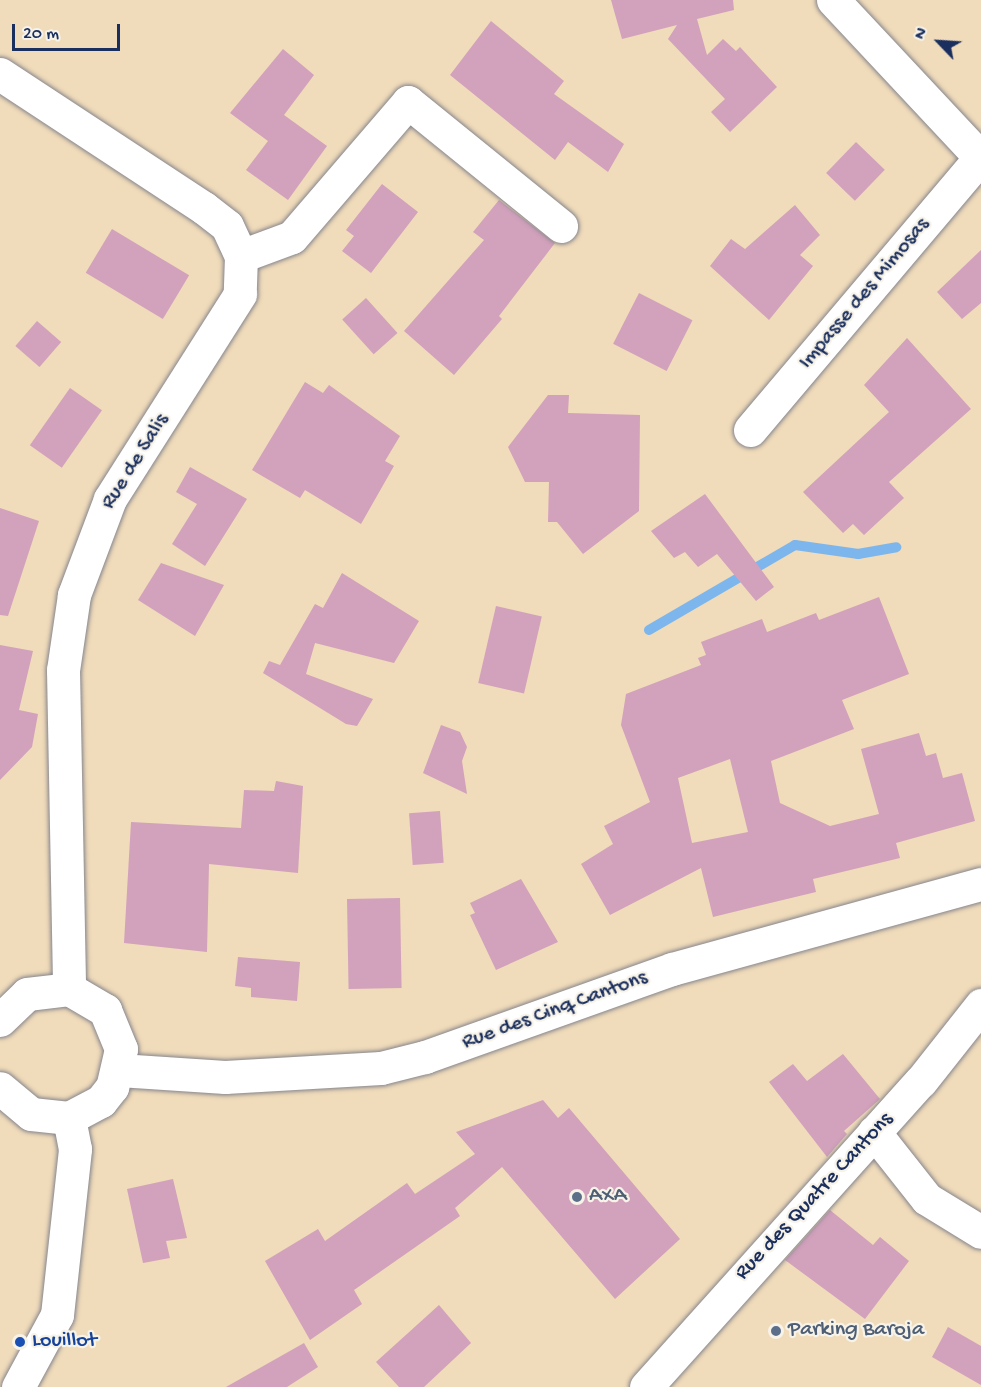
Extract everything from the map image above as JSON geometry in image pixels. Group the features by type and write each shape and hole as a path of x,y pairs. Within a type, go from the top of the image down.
{"street":[{"path":"833,0 981,158"},
{"name":"Rue de Salis","path":"0,74 204,207 227,226 241,256 240,294 110,499 74,595 63,670 69,989"},
{"path":"241,256 292,237 408,102 561,226"},
{"name":"Impasse des Mimosas","path":"750,430 981,158"},
{"name":"Rue des Cinq Cantons","path":"119,1070 225,1077 381,1068 425,1057 672,969 981,884"},
{"path":"0,1020 27,994 69,989 89,997 116,1028 119,1070 101,1101 69,1118 31,1114 0,1089"},
{"name":"Rue des Quatre Cantons","path":"646,1387 874,1132 981,1005"},
{"path":"18,1387 57,1315 75,1149 69,1118"},
{"path":"874,1132 927,1199 981,1232"}],"building":[{"path":"611,0 733,0 734,10 697,19 707,55 723,39 736,51 740,47 777,87 730,132 711,112 725,99 668,39 677,25 622,39"},
{"path":"491,21 564,81 554,94 624,144 608,172 568,142 555,160 450,75"},
{"path":"283,49 314,75 284,115 327,146 288,200 246,170 268,141 230,113"},
{"path":"856,142 885,170 855,201 826,173"},
{"path":"382,184 418,212 371,273 342,251 354,236 346,230"},
{"path":"499,200 555,243 499,316 502,319 454,375 404,331 484,240 473,232"},
{"path":"795,205 820,235 800,255 813,266 769,320 710,266 731,239 745,249"},
{"path":"112,229 189,275 163,319 86,273"},
{"path":"981,250 981,303 962,319 937,292"},
{"path":"639,293 692,320 667,371 613,344"},
{"path":"366,298 397,333 374,354 342,319"},
{"path":"37,321 61,342 40,367 15,346"},
{"path":"907,338 971,409 889,482 904,498 864,535 853,524 843,533 803,492 889,412 864,385"},
{"path":"305,382 323,393 329,385 400,436 385,461 394,466 361,524 305,490 300,498 252,470"},
{"path":"70,388 102,410 62,468 30,445"},
{"path":"548,395 569,395 568,413 640,415 639,511 583,554 557,522 548,522 549,482 525,482 508,447"},
{"path":"190,467 247,499 205,566 172,544 197,504 176,492"},
{"path":"705,494 774,587 756,601 717,554 698,567 685,552 674,558 651,531"},
{"path":"0,508 39,521 8,616 0,615"},
{"path":"161,563 224,585 195,636 138,600"},
{"path":"342,573 419,621 394,663 315,643 306,674 373,699 357,726 346,724 263,673 269,661 280,665 315,604 323,608"},
{"path":"879,597 909,674 842,700 854,729 771,761 780,803 830,826 879,814 861,749 919,733 926,756 936,753 943,778 962,773 975,821 896,843 900,858 813,879 816,892 713,917 701,868 610,915 581,864 613,844 604,826 650,802 621,725 626,694 701,665 698,658 706,655 701,642 762,619 767,632 816,613 819,620","holes":["730,759 748,832 692,843 678,778"]},
{"path":"496,606 542,617 524,694 478,683"},
{"path":"0,645 33,651 19,710 38,714 32,747 0,780"},
{"path":"441,725 460,732 467,747 462,761 467,794 423,773"},
{"path":"276,781 303,786 298,873 209,864 207,952 124,943 131,822 241,828 244,790 274,791"},
{"path":"440,811 444,863 413,865 409,813"},
{"path":"521,879 558,942 496,970 470,915 475,913 470,903"},
{"path":"400,898 402,988 349,989 347,899"},
{"path":"238,957 300,962 297,1001 251,997 251,988 235,986"},
{"path":"843,1054 880,1099 844,1131 847,1134 827,1157 769,1082 793,1064 807,1081"},
{"path":"543,1100 558,1118 569,1108 680,1239 615,1299 502,1167 455,1208 460,1216 354,1290 362,1304 310,1340 265,1261 318,1229 325,1241 407,1183 415,1194 475,1154 456,1132"},
{"path":"173,1179 187,1238 166,1241 170,1258 143,1263 127,1189"},
{"path":"830,1210 873,1245 880,1237 909,1261 865,1319 785,1260"},
{"path":"439,1305 471,1343 424,1387 399,1387 376,1362"},
{"path":"948,1327 981,1346 981,1385 932,1357"},
{"path":"304,1343 318,1367 287,1387 226,1387"}],"waterway":[{"path":"649,630 795,545 858,554 896,547"}],"place":[{"name":"AXA","path":"577,1197"},
{"name":"Parking Baroja","path":"776,1331"},
{"name":"Louillot","path":"20,1342"}]}
